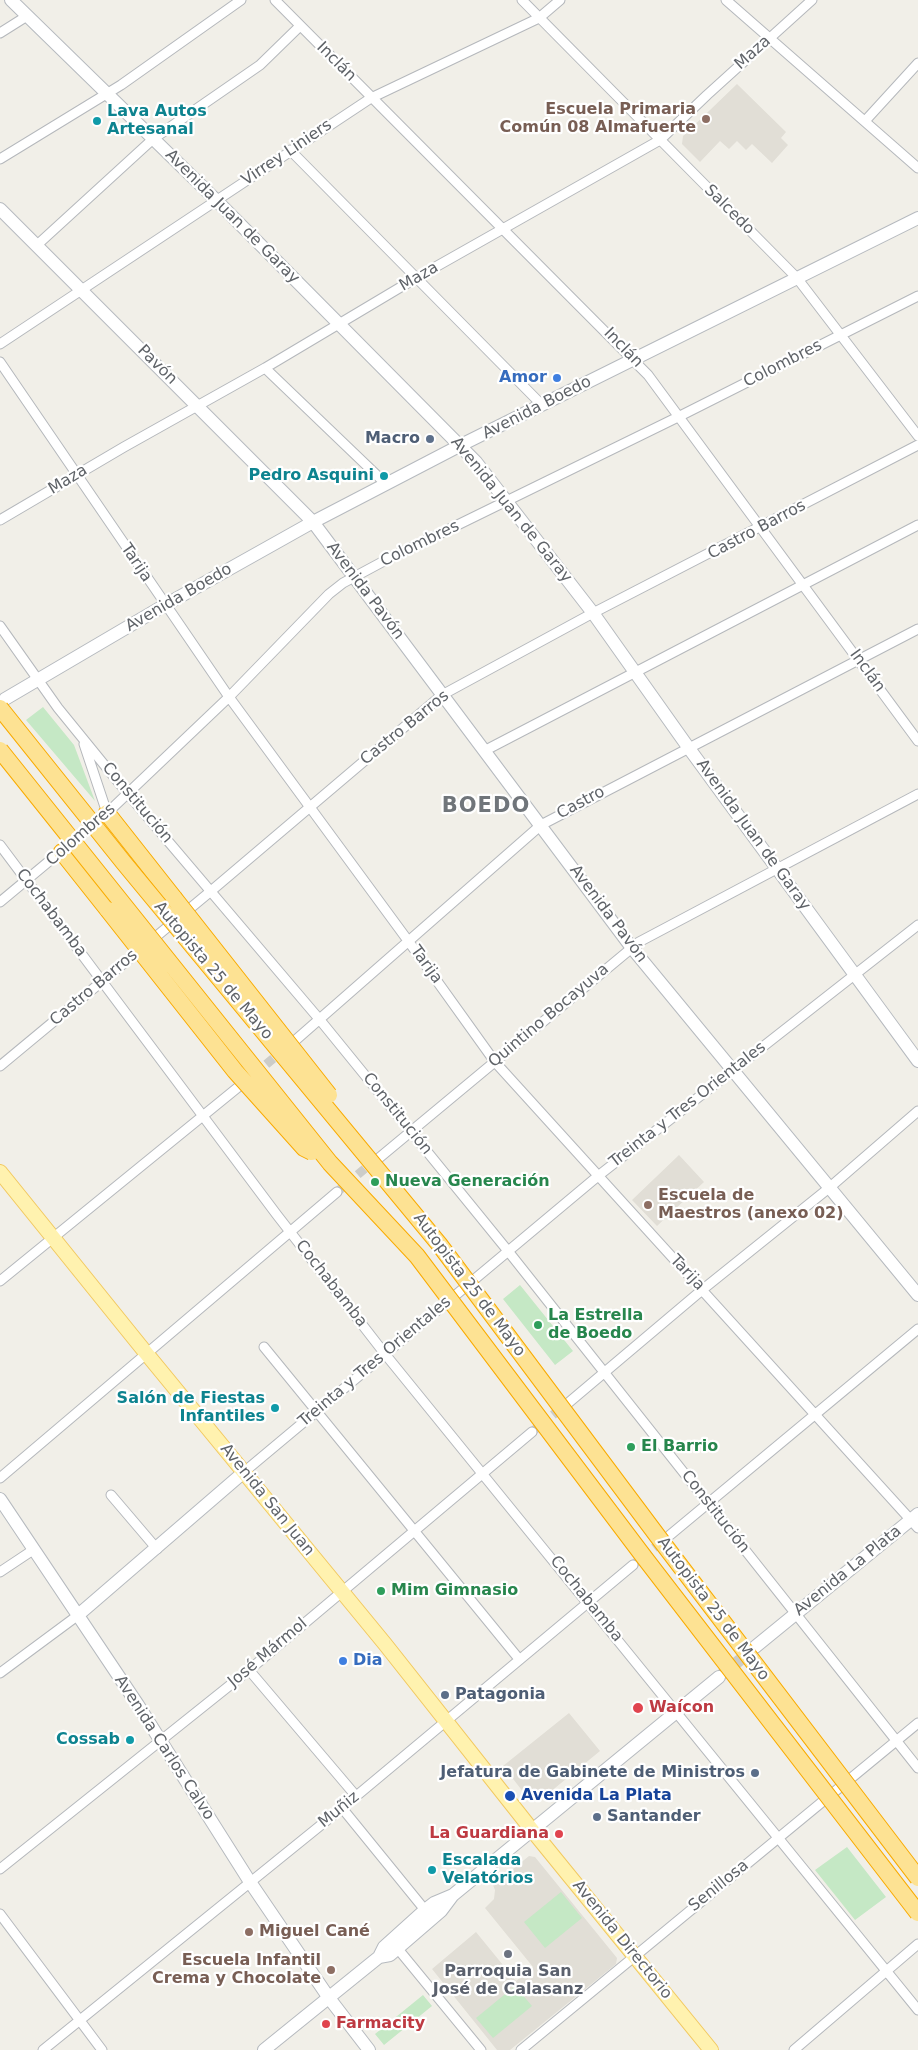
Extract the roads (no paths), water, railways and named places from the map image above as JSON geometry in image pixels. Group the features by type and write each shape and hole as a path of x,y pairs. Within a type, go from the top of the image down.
{"highway":[{"name":"Autopista 25 de Mayo","path":"3,703 124,863 439,1244 662,1542 918,1878"},
{"name":"Autopista 25 de Mayo","path":"0,750 330,1163 418,1256 644,1557 918,1913"},
{"path":"107,813 322,1085 409,1207"},
{"path":"62,852 236,1071 304,1148 330,1163"}],"main road":[{"name":"Avenida Juan de Garay","path":"11,0 216,200 462,445 508,501 593,613 634,673 918,1061"},
{"name":"Pavón","path":"0,209 313,522"},
{"name":"Avenida Boedo","path":"3,703 36,680 313,522 462,445 918,218"},
{"name":"Avenida Pavón","path":"313,522 632,948 918,1295"},
{"name":"Avenida San Juan","path":"0,1172 446,1720 532,1830"},
{"name":"Treinta y Tres Orientales","path":"80,1613 157,1549 244,1472"},
{"name":"Avenida Carlos Calvo","path":"0,1499 33,1550 80,1613 97,1645 138,1705 250,1882 329,1998 369,2050"},
{"name":"Avenida La Plata","path":"756,1647 916,1521"},
{"path":"379,1957 390,1955 398,1949 441,1911 453,1895 719,1677"},
{"name":"Avenida Directorio","path":"532,1830 635,1954 711,2050"},
{"path":"264,2050 379,1957 384,1947 434,1903 453,1895"},
{"path":"398,1949 395,1946 396,1942 415,1926 422,1913"}],"street":[{"path":"0,159 121,85 241,0"},
{"name":"Inclán","path":"275,0 648,375 918,742"},
{"name":"Salcedo","path":"522,0 797,278 918,436"},
{"name":"Virrey Liniers","path":"0,344 371,98 539,18 560,0"},
{"path":"726,0 918,168"},
{"name":"Maza","path":"0,520 265,368 416,278 660,140 812,0"},
{"path":"0,33 27,16"},
{"path":"36,246 153,139 260,65 300,26"},
{"path":"865,121 918,63"},
{"path":"290,150 542,405"},
{"name":"Colombres","path":"0,902 62,852 128,794 228,697 329,594 355,576 918,296"},
{"name":"Tarija","path":"0,362 228,697 495,1062 814,1414 916,1521"},
{"path":"265,368 386,484"},
{"name":"Castro Barros","path":"0,1066 211,891 442,695 593,613 761,528 918,445"},
{"path":"484,751 918,525"},
{"name":"Constitución","path":"0,626 36,680 82,738 411,1131 918,1768"},
{"name":"Castro","path":"290,1045 541,825 918,629"},
{"name":"Constitución","path":"82,738 107,813"},
{"name":"Quintino Bocayuva","path":"378,1158 647,937 918,794"},
{"name":"Cochabamba","path":"0,845 202,1117 385,1354 588,1601 918,2010"},
{"name":"Treinta y Tres Orientales","path":"244,1472 598,1176 918,925"},
{"path":"0,1281 242,1084"},
{"path":"567,1404 702,1290 829,1188 918,1111"},
{"path":"0,1478 337,1192"},
{"path":"670,1535 918,1329"},
{"path":"264,1347 519,1660"},
{"name":"José Mármol","path":"0,1869 249,1670 532,1432"},
{"path":"111,1495 157,1549"},
{"path":"0,1572 33,1550"},
{"name":"Muñiz","path":"43,2050 342,1808 633,1565"},
{"name":"Treinta y Tres Orientales","path":"0,1673 80,1613"},
{"path":"249,1670 356,1796"},
{"name":"Senillosa","path":"520,2050 918,1723"},
{"path":"342,1808 422,1913"},
{"path":"0,1914 102,2050"},
{"path":"794,2050 918,1944"},
{"path":"398,1949 481,2050"}],"tunnel":[{"path":"256,1073 282,1051"},
{"path":"337,1192 374,1161"},
{"path":"532,1432 565,1405"},
{"path":"633,1565 664,1540"},
{"path":"722,1674 754,1649"}],"place":[{"name":"Escuela Primaria Común 08 Almafuerte","path":"706,119"},
{"name":"Lava Autos Artesanal","path":"97,121"},
{"name":"Amor","path":"557,378"},
{"name":"Macro","path":"430,439"},
{"name":"Pedro Asquini","path":"384,476"},
{"name":"Nueva Generación","path":"375,1182"},
{"name":"Escuela de Maestros (anexo 02)","path":"648,1205"},
{"name":"La Estrella de Boedo","path":"538,1325"},
{"name":"Salón de Fiestas Infantiles","path":"275,1408"},
{"name":"El Barrio","path":"631,1447"},
{"name":"Mim Gimnasio","path":"381,1591"},
{"name":"Dia","path":"343,1661"},
{"name":"Patagonia","path":"445,1695"},
{"name":"Waícon","path":"638,1708"},
{"name":"Cossab","path":"130,1740"},
{"name":"Jefatura de Gabinete de Ministros","path":"755,1773"},
{"name":"Avenida La Plata","path":"510,1796"},
{"name":"Santander","path":"597,1817"},
{"name":"La Guardiana","path":"559,1834"},
{"name":"Escalada Velatórios","path":"432,1870"},
{"name":"Miguel Cané","path":"249,1932"},
{"name":"Parroquia San José de Calasanz","path":"508,1954"},
{"name":"Escuela Infantil Crema y Chocolate","path":"331,1970"},
{"name":"Farmacity","path":"326,2024"}],"district":[{"name":"BOEDO","path":"486,807"}]}
